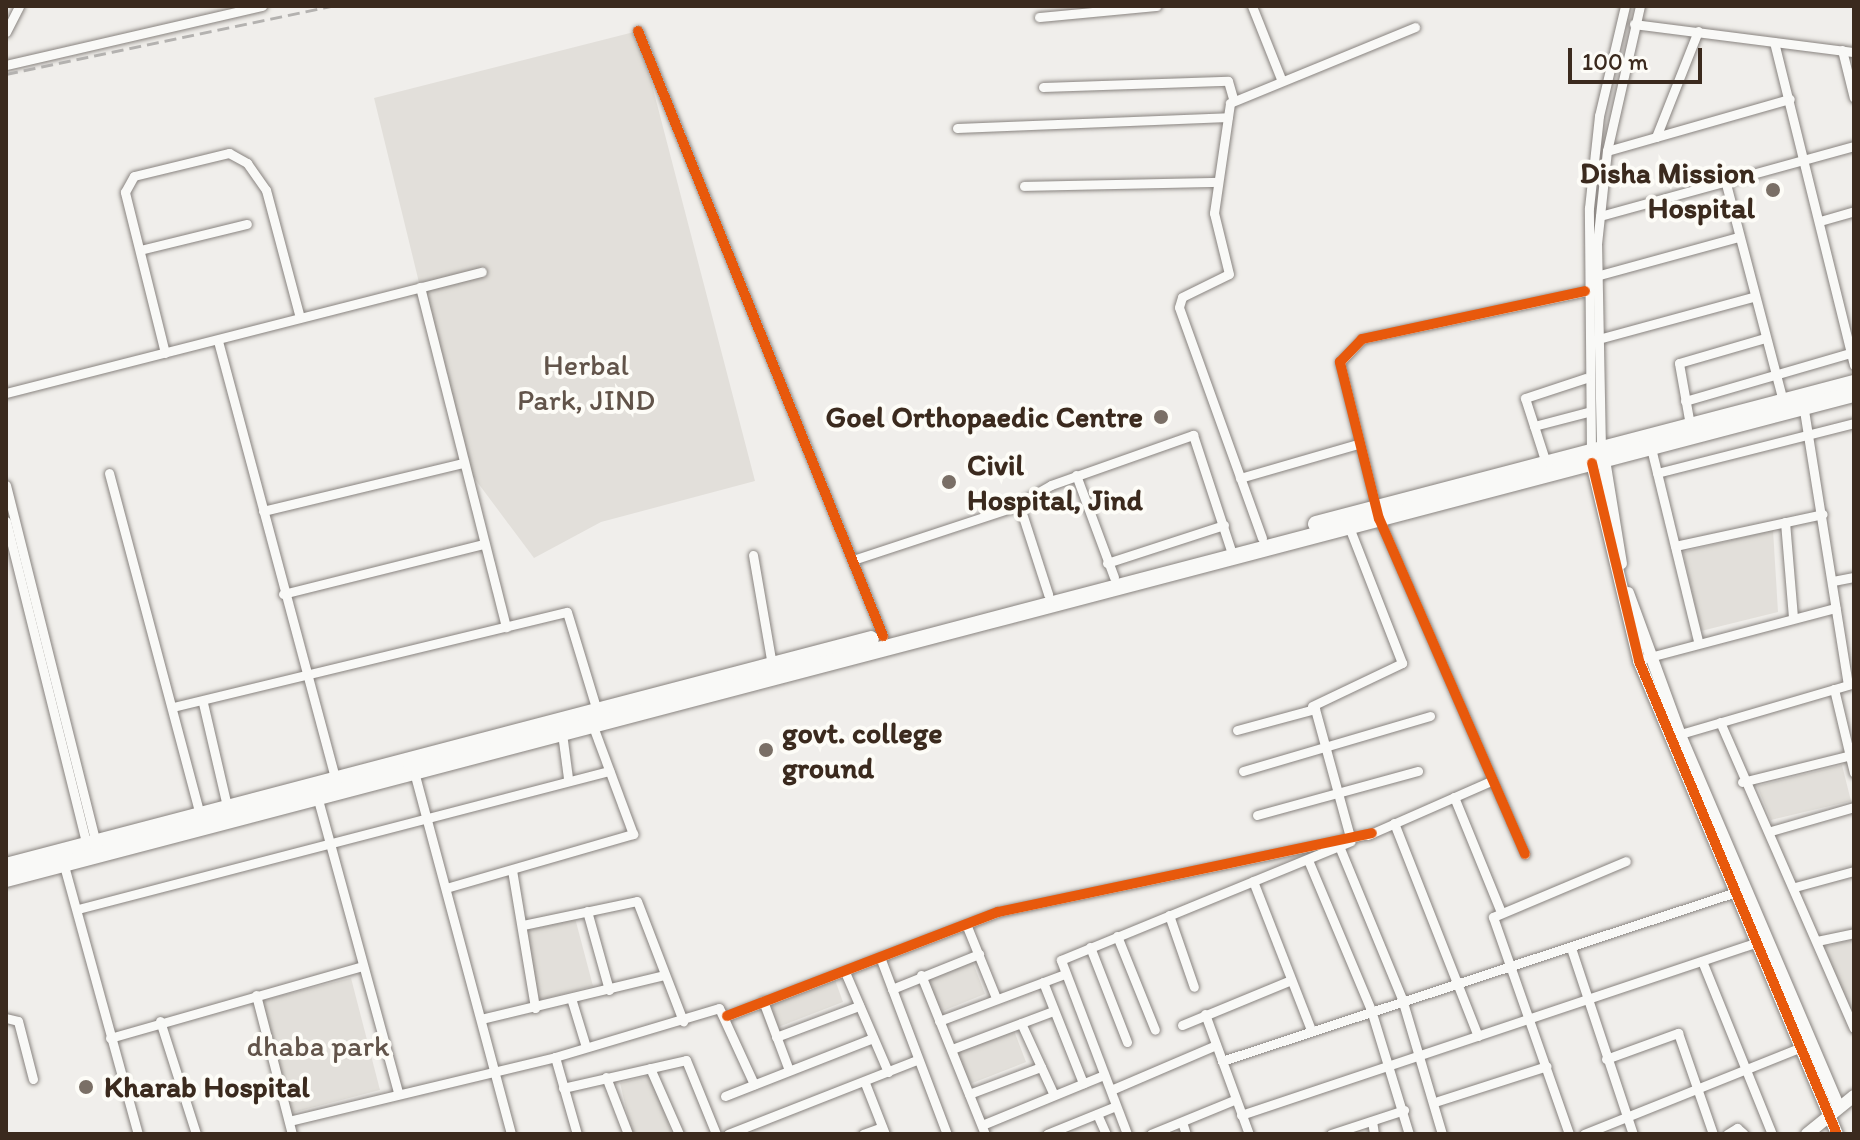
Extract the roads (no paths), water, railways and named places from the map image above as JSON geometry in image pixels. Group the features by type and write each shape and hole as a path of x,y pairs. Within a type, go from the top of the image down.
{"highway":[{"path":"201,819 227,806 336,784 1232,552 1349,527 1377,514 1546,463 1651,448 1803,402 1854,383"},
{"path":"413,763 562,733 596,718 772,665 1048,594 1110,570 1232,552 1262,538 1377,514 1597,456 1690,425 1783,401 1803,402 1854,394"},
{"path":"6,879 93,849 201,819 317,796 336,784"},
{"path":"6,866 62,859"}],"street":[{"path":"6,32 19,6"},
{"path":"6,65 262,6"},
{"path":"1039,17 1156,6"},
{"path":"1252,6 1281,79"},
{"path":"1625,6 1602,103 1585,291 1588,412 1644,659 1834,1112 1837,1134"},
{"path":"1597,456 1596,276 1600,216 1607,151 1640,6"},
{"path":"1634,24 1854,52"},
{"path":"1233,98 1415,27"},
{"path":"638,31 856,559 883,636"},
{"path":"1656,137 1698,31"},
{"path":"1774,42 1806,157 1854,365"},
{"path":"1842,50 1854,98"},
{"path":"1043,87 1228,81 1233,98 1218,182 1215,220 1229,274 1182,297 1179,307 1262,538"},
{"path":"1607,151 1790,99"},
{"path":"1602,103 1617,104"},
{"path":"957,128 1228,117"},
{"path":"1600,216 1854,146"},
{"path":"165,353 140,250 128,182 229,153 247,163 266,190 300,318"},
{"path":"1725,180 1753,297 1783,401"},
{"path":"1024,186 1218,182"},
{"path":"1820,221 1854,211"},
{"path":"140,250 247,224"},
{"path":"1596,276 1739,237"},
{"path":"6,393 482,272"},
{"path":"420,287 506,627"},
{"path":"1525,854 1377,514 1340,375 1350,343 1585,291"},
{"path":"1584,341 1753,297"},
{"path":"1690,425 1685,401 1683,360 1765,338"},
{"path":"218,341 336,784"},
{"path":"1685,401 1853,353"},
{"path":"1546,463 1527,395 1586,378"},
{"path":"1675,736 1851,683 1835,608 1823,514 1803,402"},
{"path":"1534,426 1588,412"},
{"path":"1657,473 1854,423"},
{"path":"856,559 1019,504 1076,475 1193,435 1232,552"},
{"path":"1240,478 1358,444"},
{"path":"1651,448 1698,641"},
{"path":"263,511 463,463"},
{"path":"109,473 201,819"},
{"path":"1076,475 1110,570 1224,525"},
{"path":"6,485 93,849"},
{"path":"1019,504 1048,594"},
{"path":"1675,546 1823,514"},
{"path":"6,521 93,849"},
{"path":"1785,522 1793,618"},
{"path":"1237,730 1312,706 1402,663 1349,527"},
{"path":"283,594 483,544"},
{"path":"753,555 772,665"},
{"path":"1833,581 1854,577"},
{"path":"1644,659 1698,641 1835,608"},
{"path":"173,707 309,678 506,627 571,615 609,771 633,834 446,888"},
{"path":"1834,689 1854,773"},
{"path":"203,703 227,806"},
{"path":"1312,706 1350,837"},
{"path":"1243,771 1430,716"},
{"path":"1720,722 1742,782 1771,831 1853,1024"},
{"path":"562,733 568,778"},
{"path":"1742,782 1851,755"},
{"path":"413,763 511,1134"},
{"path":"78,909 425,814 568,778 609,771"},
{"path":"1257,815 1418,771"},
{"path":"1127,1134 1062,975 1061,960 1308,860 1491,781"},
{"path":"317,796 360,967 398,1093"},
{"path":"1454,797 1500,910"},
{"path":"1771,831 1854,807"},
{"path":"1394,823 1478,1036"},
{"path":"727,1016 966,924 1372,833"},
{"path":"1339,846 1402,999 1438,1101 1442,1134"},
{"path":"62,859 138,1134"},
{"path":"1308,860 1371,1010 1409,1134"},
{"path":"1569,1134 1494,922 1500,910 1626,861"},
{"path":"512,870 535,1008"},
{"path":"1795,887 1854,871"},
{"path":"1253,881 1311,1030"},
{"path":"1742,891 1758,942 1801,1047 1834,1112"},
{"path":"1222,1061 1402,999 1571,948 1742,891"},
{"path":"523,925 637,901 683,1021"},
{"path":"587,911 609,990"},
{"path":"1169,915 1194,987"},
{"path":"966,924 996,998"},
{"path":"1817,941 1854,933"},
{"path":"1117,936 1155,1030"},
{"path":"1241,1115 1758,942"},
{"path":"1090,947 1127,1042"},
{"path":"1571,948 1586,1001 1633,1134"},
{"path":"892,989 979,954"},
{"path":"880,957 947,1134"},
{"path":"1702,961 1772,1134"},
{"path":"110,1038 160,1021 360,967"},
{"path":"845,972 888,1072"},
{"path":"481,1019 664,975"},
{"path":"921,975 983,1130 1054,1095 1104,1075"},
{"path":"939,1021 1062,975"},
{"path":"1182,1025 1291,980"},
{"path":"1043,982 1083,1083"},
{"path":"256,995 292,1134"},
{"path":"571,998 586,1047"},
{"path":"763,1001 789,1070"},
{"path":"776,1037 859,1006"},
{"path":"289,1121 555,1057 719,1008 727,1016 754,1084"},
{"path":"952,1049 1053,1011"},
{"path":"1205,1014 1249,1134"},
{"path":"6,1018 18,1021 33,1079"},
{"path":"160,1021 196,1134"},
{"path":"1021,1023 1054,1095"},
{"path":"1606,1059 1676,1032 1713,1134"},
{"path":"725,1096 873,1038"},
{"path":"1111,1090 1216,1045"},
{"path":"1584,1134 1801,1047"},
{"path":"555,1057 577,1134"},
{"path":"728,1134 740,1132 917,1060"},
{"path":"563,1088 650,1068 689,1063 716,1134"},
{"path":"1438,1101 1547,1066"},
{"path":"969,1094 1041,1067"},
{"path":"650,1068 679,1134"},
{"path":"606,1077 628,1134"},
{"path":"863,1134 883,1130 865,1083"},
{"path":"1807,1134 1854,1096"},
{"path":"1151,1134 1234,1100"},
{"path":"1047,1134 1116,1106"},
{"path":"1331,1134 1404,1110"},
{"path":"1097,1114 1106,1134"},
{"path":"1372,1121 1374,1134"},
{"path":"1182,1122 1186,1134"},
{"path":"1727,1134 1744,1134"}],"railway":[{"path":"6,74 332,6"}],"place":[{"name":"Disha Mission Hospital","path":"1773,190"},
{"name":"Goel Orthopaedic Centre","path":"1161,417"},
{"name":"Civil Hospital, Jind","path":"949,482"},
{"name":"govt. college ground","path":"766,750"},
{"name":"Kharab Hospital","path":"86,1087"}],"park label":[{"name":"Herbal Park, JIND","path":"586,382"},
{"name":"dhaba park","path":"318,1046"}]}
